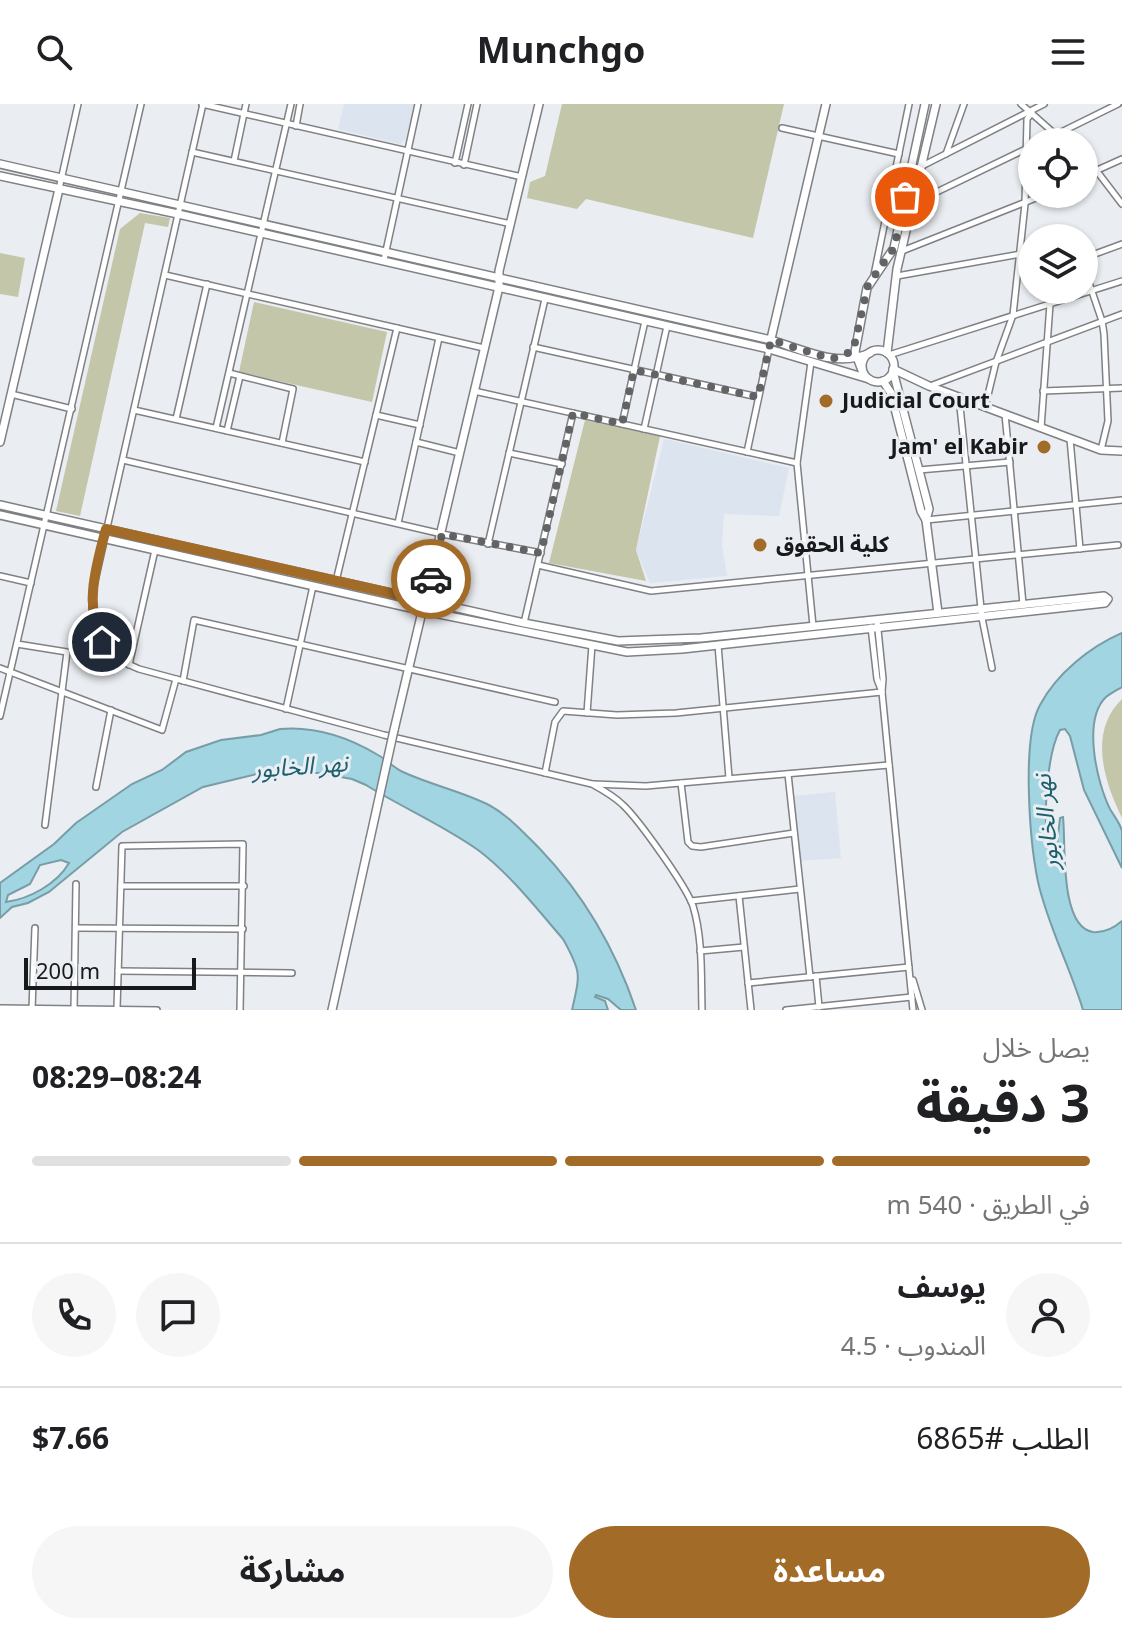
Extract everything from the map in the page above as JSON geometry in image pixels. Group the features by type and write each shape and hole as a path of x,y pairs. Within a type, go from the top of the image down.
{"street":[{"path":"0,442 78,104"},
{"path":"0,716 141,104"},
{"path":"523,177 202,104 92,594 92,614 107,649 129,665 180,680 592,784 633,786 681,783 889,765"},
{"path":"234,161 246,104"},
{"path":"216,428 291,104"},
{"path":"296,126 300,104"},
{"path":"384,256 418,104"},
{"path":"455,163 468,104"},
{"path":"464,165 477,104"},
{"path":"332,1010 539,104"},
{"path":"747,452 826,104"},
{"path":"873,276 909,104"},
{"path":"866,376 856,359 855,349 867,288 894,248 925,104"},
{"path":"926,520 929,509 888,354 897,276 936,104"},
{"path":"946,155 964,104"},
{"path":"1021,104 1049,128"},
{"path":"922,166 1044,104"},
{"path":"1070,128 1118,104"},
{"path":"782,128 899,154"},
{"path":"192,152 512,224"},
{"path":"913,203 1018,153"},
{"path":"1098,169 1122,159"},
{"path":"0,164 263,229 832,359 856,359 878,350 888,354 1050,304 1041,428"},
{"path":"1098,173 1122,204"},
{"path":"0,176 118,201 179,209"},
{"path":"902,251 1018,207"},
{"path":"1098,253 1122,244"},
{"path":"897,276 1018,255"},
{"path":"165,275 484,348"},
{"path":"985,407 996,362 1013,315 1018,277"},
{"path":"1098,289 1122,281"},
{"path":"499,282 545,299 770,345 811,362 866,376 876,382 883,381 893,370"},
{"path":"176,419 207,284"},
{"path":"488,544 545,299"},
{"path":"1096,304 1102,321 1108,389 1108,421 1101,450"},
{"path":"929,386 1122,314"},
{"path":"622,424 645,321"},
{"path":"644,429 667,326"},
{"path":"336,581 397,328"},
{"path":"398,523 439,338"},
{"path":"533,347 758,397"},
{"path":"832,359 855,349"},
{"path":"866,376 863,362 870,353"},
{"path":"811,362 797,463 813,626"},
{"path":"893,370 1101,450 1122,451"},
{"path":"229,373 293,389 282,443"},
{"path":"227,431 240,376"},
{"path":"883,381 891,393 921,511 926,520 938,613"},
{"path":"1043,391 1122,388"},
{"path":"474,391 797,463"},
{"path":"11,394 72,409"},
{"path":"959,397 981,613 992,668"},
{"path":"134,410 365,462"},
{"path":"523,627 573,413"},
{"path":"1005,414 1023,604"},
{"path":"376,415 420,425"},
{"path":"1070,439 1080,549"},
{"path":"416,442 460,453"},
{"path":"509,453 562,464"},
{"path":"123,460 442,534 541,553"},
{"path":"919,470 1010,462"},
{"path":"926,520 1122,500"},
{"path":"0,505 426,601 523,627 592,645 642,652 875,630 981,613 1023,604 1104,596 1108,599 1105,603 981,613 938,613 645,642 604,639 523,627 424,611 0,515"},
{"path":"538,565 651,591 1118,545"},
{"path":"129,665 155,550"},
{"path":"0,576 31,583"},
{"path":"286,709 313,585"},
{"path":"0,668 162,730 180,680 194,620 555,702"},
{"path":"874,620 877,679 882,692 913,1010"},
{"path":"17,644 67,652 45,825"},
{"path":"587,713 592,645"},
{"path":"718,645 729,778"},
{"path":"545,773 559,715 568,710 632,715 724,709 882,692"},
{"path":"96,787 111,710"},
{"path":"788,774 800,889 819,1007"},
{"path":"681,783 688,842 692,846 794,833"},
{"path":"592,784 628,810 691,901 700,951 702,1010"},
{"path":"117,1008 122,846 243,844 240,1010"},
{"path":"71,1010 76,884"},
{"path":"121,886 244,886"},
{"path":"691,901 800,889"},
{"path":"739,896 751,1010"},
{"path":"27,1009 35,928"},
{"path":"76,928 243,929"},
{"path":"700,951 744,947"},
{"path":"748,983 909,967"},
{"path":"909,967 922,1010"},
{"path":"118,971 292,973"},
{"path":"786,1010 912,997"},
{"path":"0,1008 157,1010"}],"shaded area":[{"path":"344,104 415,104 405,140 400,144 338,129"},
{"path":"664,439 789,468 779,516 724,514 722,545 727,576 650,583 636,550"},
{"path":"835,792 841,858 799,861 794,796"}],"green space":[{"path":"562,104 784,104 753,238 586,199 577,209 527,198 530,182 545,176"},
{"path":"140,213 170,218 168,227 145,223 80,516 56,511 120,229"},
{"path":"0,253 25,258 18,297 0,294"},
{"path":"254,302 387,332 372,402 239,372"},
{"path":"585,420 660,436 636,550 646,581 549,563"},
{"path":"1122,699 1122,818 1105,773 1102,741 1105,726"}],"water":[{"path":"1122,633 1122,687 1106,697 1099,707 1093,736 1101,784 1122,831 1122,868 1084,790 1070,736 1065,729 1060,730 1056,740 1048,783 1047,838 1051,845 1057,845 1060,818 1063,817 1066,882 1074,915 1082,927 1093,932 1109,930 1122,921 1122,1010 1083,1010 1047,915 1038,882 1030,818 1031,742 1040,705 1055,682 1086,653"},
{"name":"نهر الخابور","path":"293,729 318,731 343,738 378,755 403,772 478,800 503,814 556,867 585,904 608,944 636,1010 621,1010 608,999 596,995 605,1001 608,1010 572,1010 578,974 569,950 563,939 501,870 465,841 366,785 352,779 318,773 257,774 203,787 122,832 49,892 12,907 0,918 0,883 54,844 76,823 186,752 221,740","holes":["61,860 69,863 57,878 42,889 6,902 8,895 30,884 40,865"]}],"way so far":[{"path":"431,579 442,534 541,553 573,413 622,424 634,370 758,397 771,340 832,359 853,351 868,285 894,248 905,197"}],"place":[{"name":"Judicial Court","path":"826,401"},
{"name":"Jam' el Kabir","path":"1044,447"},
{"name":"كلية الحقوق","path":"760,545"}],"route":[{"path":"102,642 92,614 92,594 106,529 426,601 431,579"}]}
